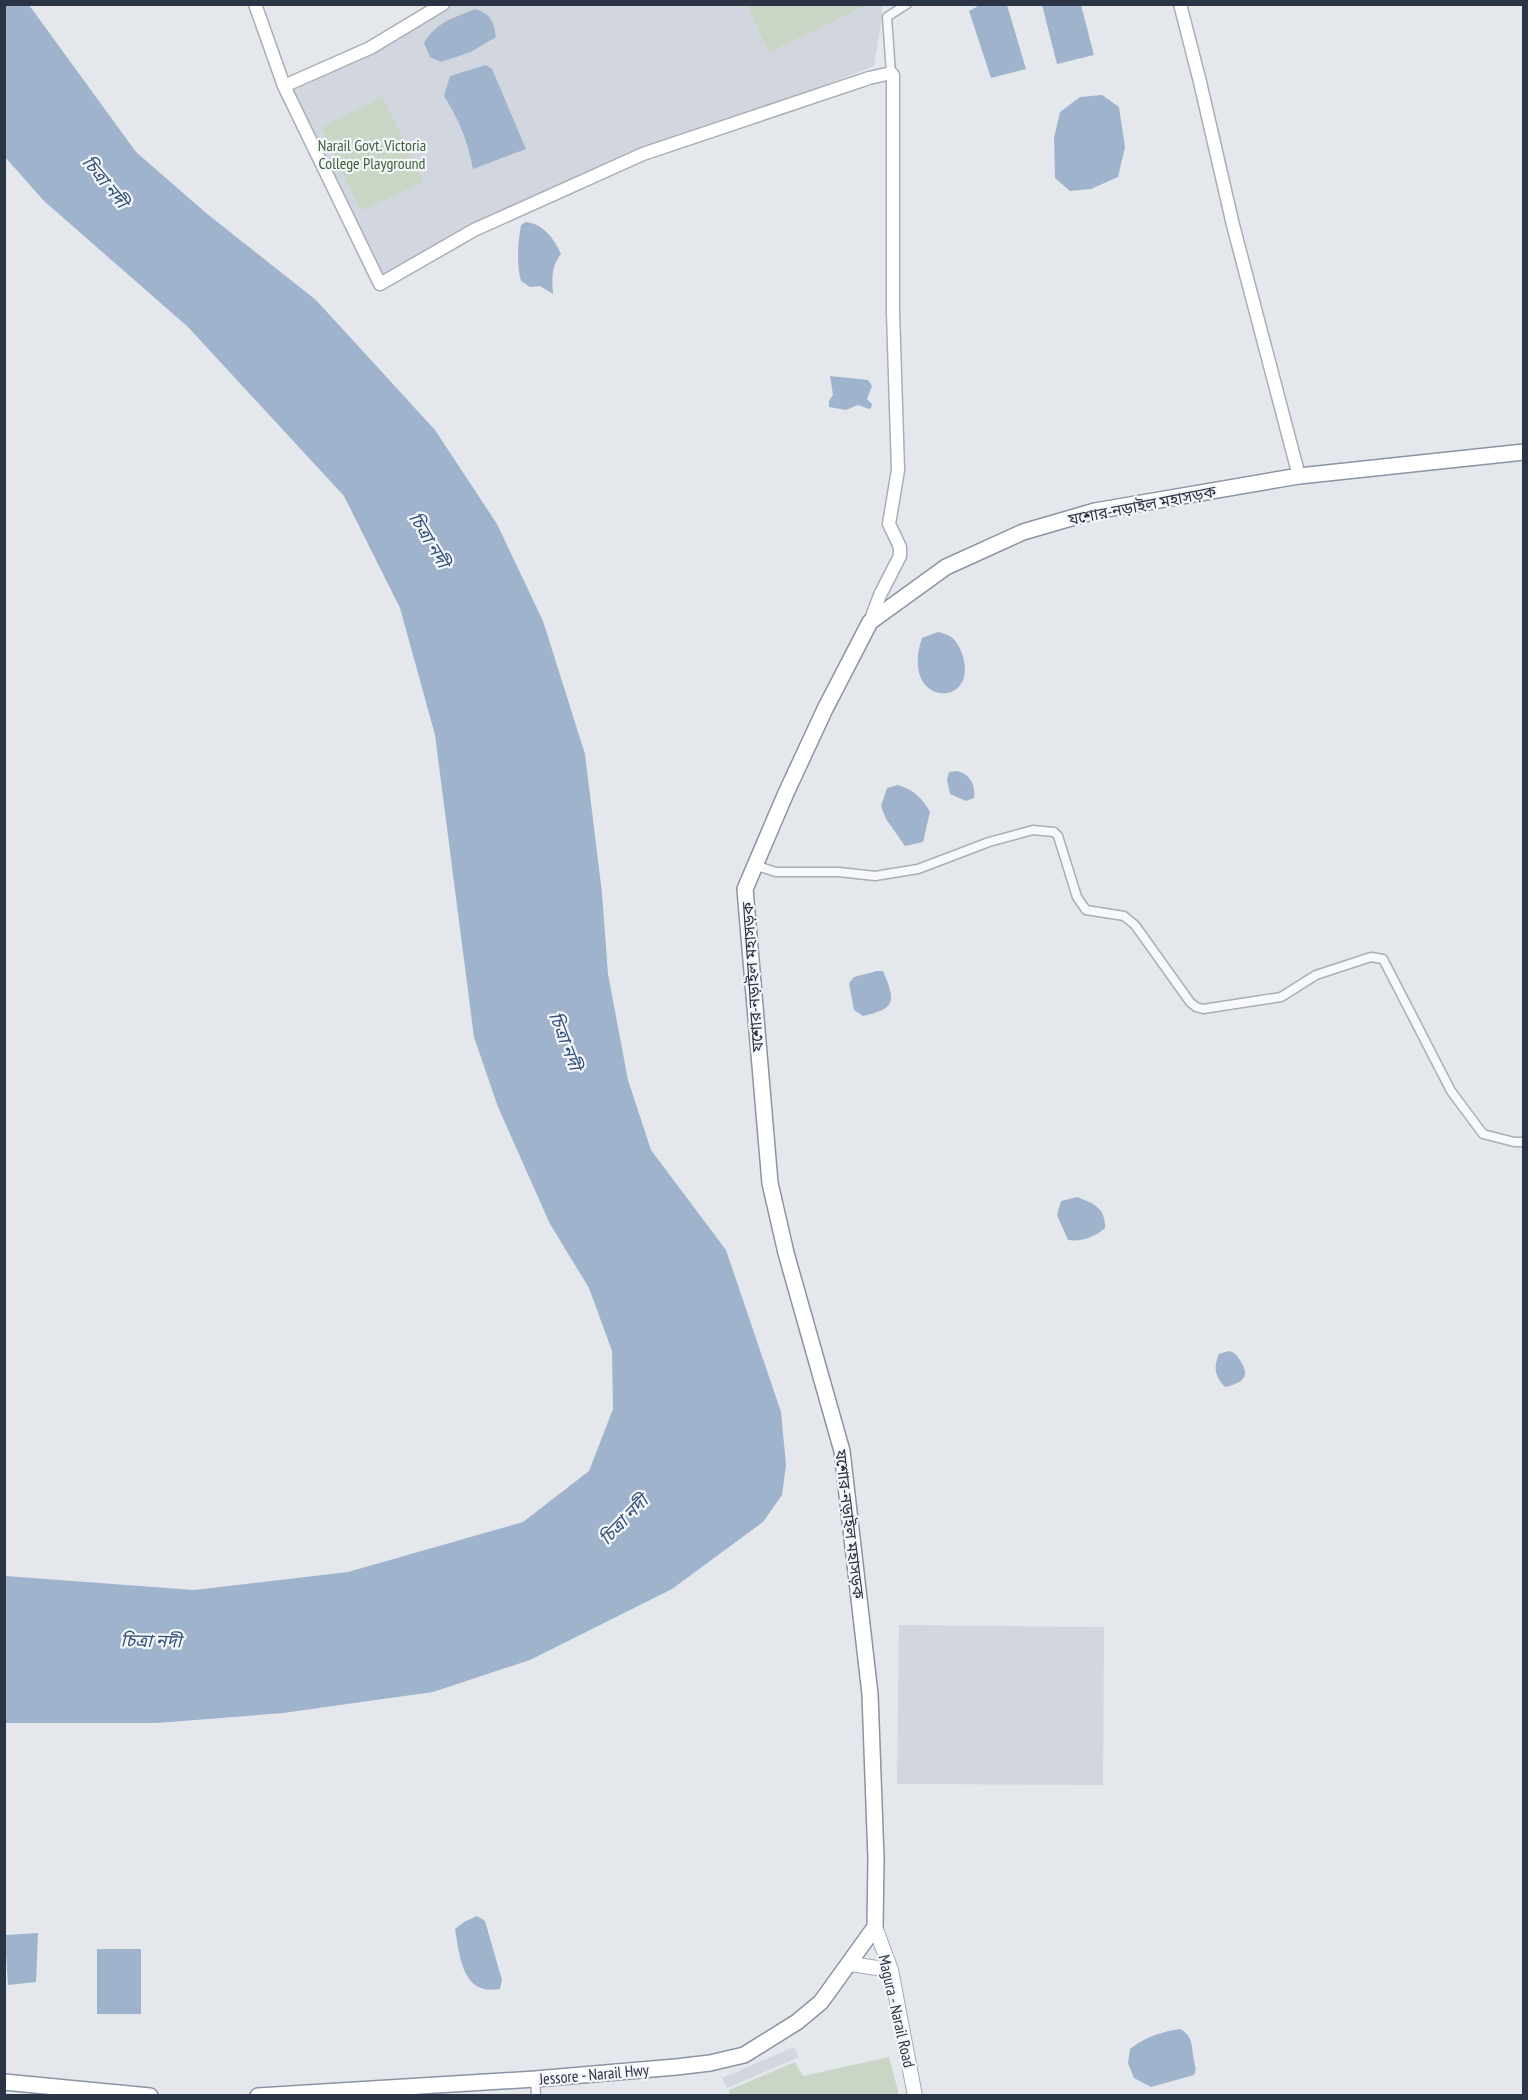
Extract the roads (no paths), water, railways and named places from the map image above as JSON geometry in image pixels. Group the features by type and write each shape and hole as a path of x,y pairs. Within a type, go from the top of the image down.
{"highway":[{"name":"যশোর-নড়াইল মহাসড়ক","path":"875,1927 876,1859 870,1694 842,1451 786,1253 770,1183 746,889 754,865 825,709 870,622 946,567 1023,532 1095,511 1299,476 1524,452"},
{"name":"Jessore - Narail Hwy","path":"258,2096 535,2079 676,2067 710,2063 744,2055 798,2022 821,2002 875,1927"},
{"path":"4,2082 150,2096"}],"main road":[{"name":"Magura - Narail Road","path":"875,1927 891,1970 915,2096"},
{"path":"850,1964 891,1970"}],"street":[{"path":"255,4 284,86 380,284 474,230 643,154 869,78 891,73"},
{"path":"284,86 370,48 443,4"},
{"path":"870,622 880,595 900,556 900,547 889,524 898,470 893,312 893,75 887,17 907,4"},
{"path":"1180,4 1233,225 1299,476"},
{"path":"754,865 776,872 839,872 875,876 918,869 989,842 1034,830 1054,832 1058,836 1077,897 1086,910 1124,916 1135,925 1190,1002 1196,1007 1216,1008 1281,997 1316,975 1371,957 1383,960 1451,1090 1483,1134 1514,1142 1524,1142"},
{"path":"535,2079 536,2096"}],"water":[{"name":"চিত্রা নদী","path":"5,4 29,5 136,152 206,213 316,300 435,430 497,524 543,621 585,754 602,893 608,974 628,1080 651,1150 726,1250 781,1412 786,1465 782,1495 763,1522 672,1589 530,1660 433,1692 283,1713 157,1723 5,1723 5,1576 194,1590 348,1572 523,1522 589,1471 613,1409 612,1351 589,1288 550,1224 498,1107 474,1037 435,735 400,608 344,496 188,327 44,201 5,157"},
{"path":"980,5 1007,5 1026,69 991,78 969,11"},
{"path":"1042,5 1081,5 1094,55 1057,64"},
{"path":"475,9 491,19 496,37 471,52 441,62 430,57 424,43 434,30"},
{"path":"486,65 492,69 526,149 473,169 462,131 444,96 450,76"},
{"path":"1102,95 1119,107 1125,147 1118,177 1091,189 1070,191 1055,178 1054,138 1060,112 1080,97"},
{"path":"526,222 543,229 561,254 552,278 553,294 540,286 530,287 521,281 518,246 521,225"},
{"path":"830,376 868,380 872,386 867,399 872,404 871,408 858,405 846,410 829,407 829,401 833,395"},
{"path":"938,632 946,634 957,643 965,670 961,684 952,691 941,693 930,689 921,679 918,662 922,638"},
{"path":"957,771 971,781 974,798 966,801 950,794 947,780 949,772"},
{"path":"898,785 917,795 930,812 923,842 905,846 886,819 881,806 887,788"},
{"path":"883,971 890,990 890,1002 882,1010 863,1016 854,1010 849,983 854,977"},
{"path":"1077,1197 1093,1204 1101,1211 1105,1228 1088,1238 1068,1240 1057,1215 1061,1201"},
{"path":"1229,1351 1235,1353 1240,1360 1245,1375 1241,1381 1225,1387 1217,1375 1216,1364 1219,1354"},
{"path":"477,1916 485,1921 502,1980 500,1989 487,1990 478,1987 470,1980 461,1962 455,1929"},
{"path":"38,1933 36,1982 8,1985 5,1935"},
{"path":"97,1949 141,1949 141,2014 97,2014"},
{"path":"1180,2029 1188,2035 1191,2042 1196,2068 1194,2075 1151,2087 1134,2078 1128,2063 1130,2049 1141,2041"}],"park label":[{"name":"Narail Govt. Victoria College Playground","path":"372,154"}]}
